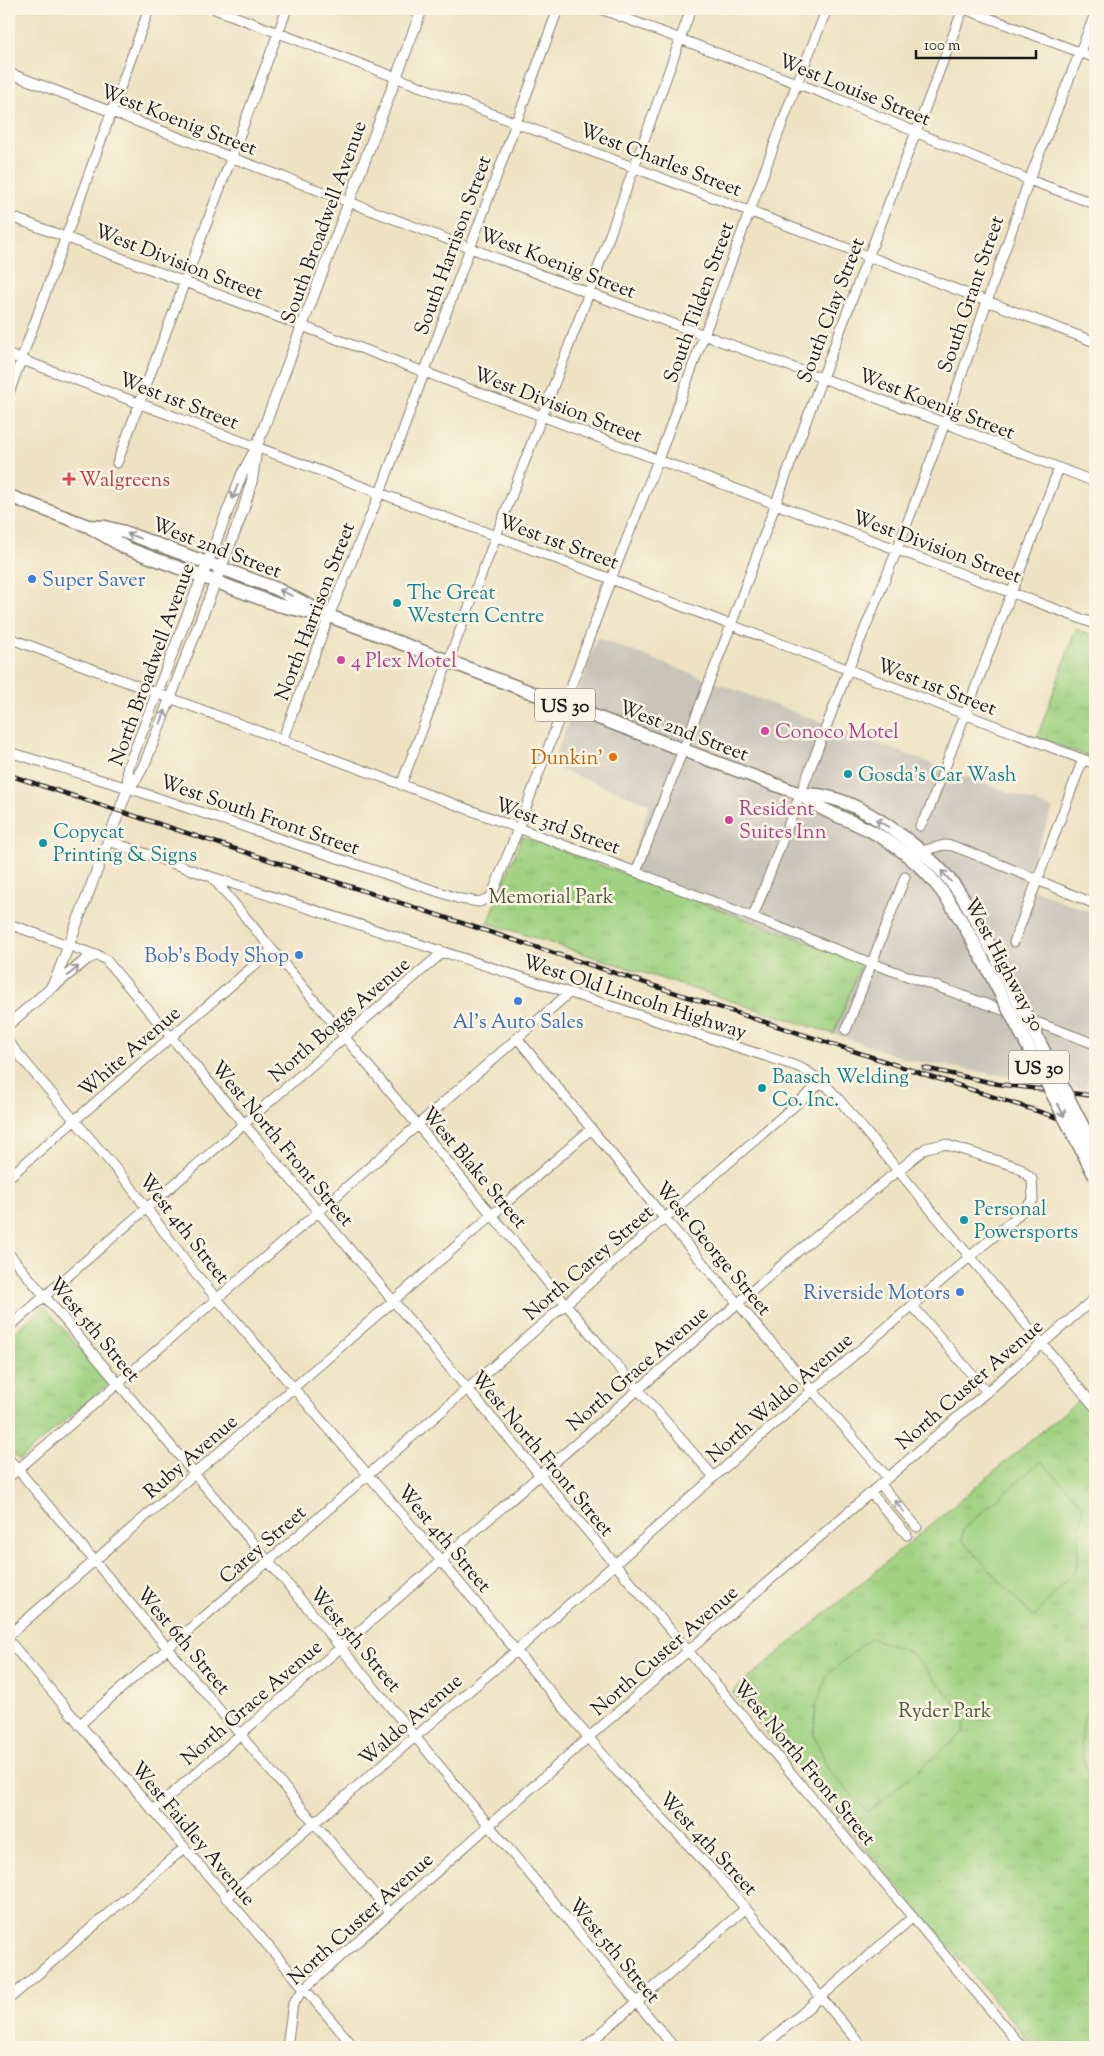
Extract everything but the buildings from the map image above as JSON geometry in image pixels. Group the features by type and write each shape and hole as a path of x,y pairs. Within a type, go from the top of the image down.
{"highway":[{"name":"West 2nd Street","path":"9,496 88,526 126,548 201,577 288,608 328,616"},
{"name":"West 2nd Street","path":"88,526 105,527 124,532 277,589 328,616 800,794 819,809 916,855"},
{"name":"West Highway 30","path":"916,855 932,879 949,899 982,958 1095,1176"},
{"name":"West Highway 30","path":"916,855 943,872 958,891 998,962 1095,1150"}],"main road":[{"name":"South Broadwell Avenue","path":"256,448 422,9"},
{"name":"North Broadwell Avenue","path":"128,788 128,768 206,563 242,474 256,448"},
{"name":"North Broadwell Avenue","path":"9,1024 50,989 128,788 141,771 243,511 252,480 256,448"},
{"path":"50,989 87,959 97,955"}],"street":[{"path":"9,393 110,111 149,9"},
{"name":"West Charles Street","path":"215,9 1095,342"},
{"path":"116,463 140,404 287,9"},
{"name":"South Harrison Street","path":"380,493 514,123 558,9"},
{"name":"West Louise Street","path":"601,9 797,84 1029,180 1095,204"},
{"path":"401,785 589,293 692,9"},
{"name":"South Tilden Street","path":"495,889 611,579 658,460 797,84 828,9"},
{"path":"964,9 1095,58"},
{"name":"South Clay Street","path":"636,872 731,625 822,378 964,9"},
{"name":"South Grant Street","path":"753,917 848,670 897,550 945,423 1029,180 1095,14"},
{"name":"West Koenig Street","path":"9,73 589,293 945,423 1095,482"},
{"name":"West Division Street","path":"9,216 1095,624"},
{"name":"West 1st Street","path":"9,355 611,579 1095,764"},
{"path":"920,826 926,818 966,715 1059,468"},
{"name":"North Harrison Street","path":"282,741 328,616 380,493"},
{"name":"West 3rd Street","path":"9,638 636,872 872,963 1095,1044"},
{"name":"West South Front Street","path":"9,752 128,788 460,898 479,902 491,897 495,889"},
{"path":"1014,942 1083,759"},
{"name":"West Old Lincoln Highway","path":"108,842 799,1067 822,1082 1095,1407"},
{"path":"916,855 948,844 1024,873 1095,904"},
{"name":"West Blake Street","path":"212,877 492,1216 714,1477"},
{"path":"846,1030 905,877"},
{"name":"West North Front Street","path":"9,924 97,955 106,960 1022,2047"},
{"name":"White Avenue","path":"9,1177 272,950"},
{"name":"North Boggs Avenue","path":"9,1327 443,952"},
{"path":"9,1476 318,1212 569,993"},
{"name":"West George Street","path":"518,1038 665,1219 888,1478"},
{"name":"West 4th Street","path":"9,1043 146,1207 194,1272 369,1474 589,1738 629,1784 697,1853 746,1908 864,2047"},
{"name":"North Carey Street","path":"467,1389 822,1082"},
{"name":"Ruby Avenue","path":"9,1635 394,1302 591,1128"},
{"name":"North Grace Avenue","path":"152,1810 738,1303 926,1148 944,1144 1018,1167 1032,1179 1033,1200 1013,1220 968,1257"},
{"name":"West 5th Street","path":"9,1254 674,2047"},
{"name":"North Waldo Avenue","path":"615,1564 968,1257"},
{"name":"North Custer Avenue","path":"287,2047 293,2003 304,1989 589,1738 1095,1298"},
{"path":"912,1305 987,1392"},
{"name":"Carey Street","path":"79,1724 467,1389"},
{"name":"West 6th Street","path":"9,1459 390,1913"},
{"path":"880,1484 917,1527"},
{"path":"871,1493 907,1535"},
{"name":"Waldo Avenue","path":"226,1898 416,1738 615,1564"},
{"name":"West Faidley Avenue","path":"9,1641 354,2047"},
{"path":"9,1999 184,1848"},
{"path":"585,2047 746,1908"},
{"path":"763,2047 913,1917"}],"shaded area":[{"path":"597,638 1053,809 1022,885 1095,914 1095,1057 1085,1089 909,1060 834,1034 862,962 626,875 650,804 551,766 570,719"}],"green space":[{"path":"1076,629 1095,636 1095,759 1037,738"},
{"name":"Memorial Park","path":"522,836 862,962 834,1034 488,923"},
{"path":"44,1306 109,1383 19,1460 9,1448 9,1337"},
{"name":"Ryder Park","path":"1079,1400 1095,1419 1095,2047 1034,2047 732,1692"},
{"path":"1041,1461 1083,1505 1076,1569 1034,1618 962,1540 963,1529"},
{"path":"871,1638 912,1653 966,1716 964,1732 868,1812 829,1770 814,1735 816,1706 828,1674"},
{"path":"1095,1694 1095,1786 1089,1775 1082,1752 1082,1728 1089,1705"}],"railway":[{"path":"9,775 1095,1130"},
{"path":"924,1068 998,1084 1095,1096"}],"place":[{"name":"Walgreens","path":"69,479"},
{"name":"Super Saver","path":"32,579"},
{"name":"The Great Western Centre","path":"397,603"},
{"name":"4 Plex Motel","path":"341,660"},
{"name":"Conoco Motel","path":"765,731"},
{"name":"Dunkin'","path":"613,757"},
{"name":"Gosda's Car Wash","path":"848,774"},
{"name":"Resident Suites Inn","path":"729,820"},
{"name":"Copycat Printing & Signs","path":"43,843"},
{"name":"Bob's Body Shop","path":"299,955"},
{"name":"Al's Auto Sales","path":"518,1001"},
{"name":"Baasch Welding Co. Inc.","path":"762,1088"},
{"name":"Personal Powersports","path":"964,1220"},
{"name":"Riverside Motors","path":"960,1292"}]}
